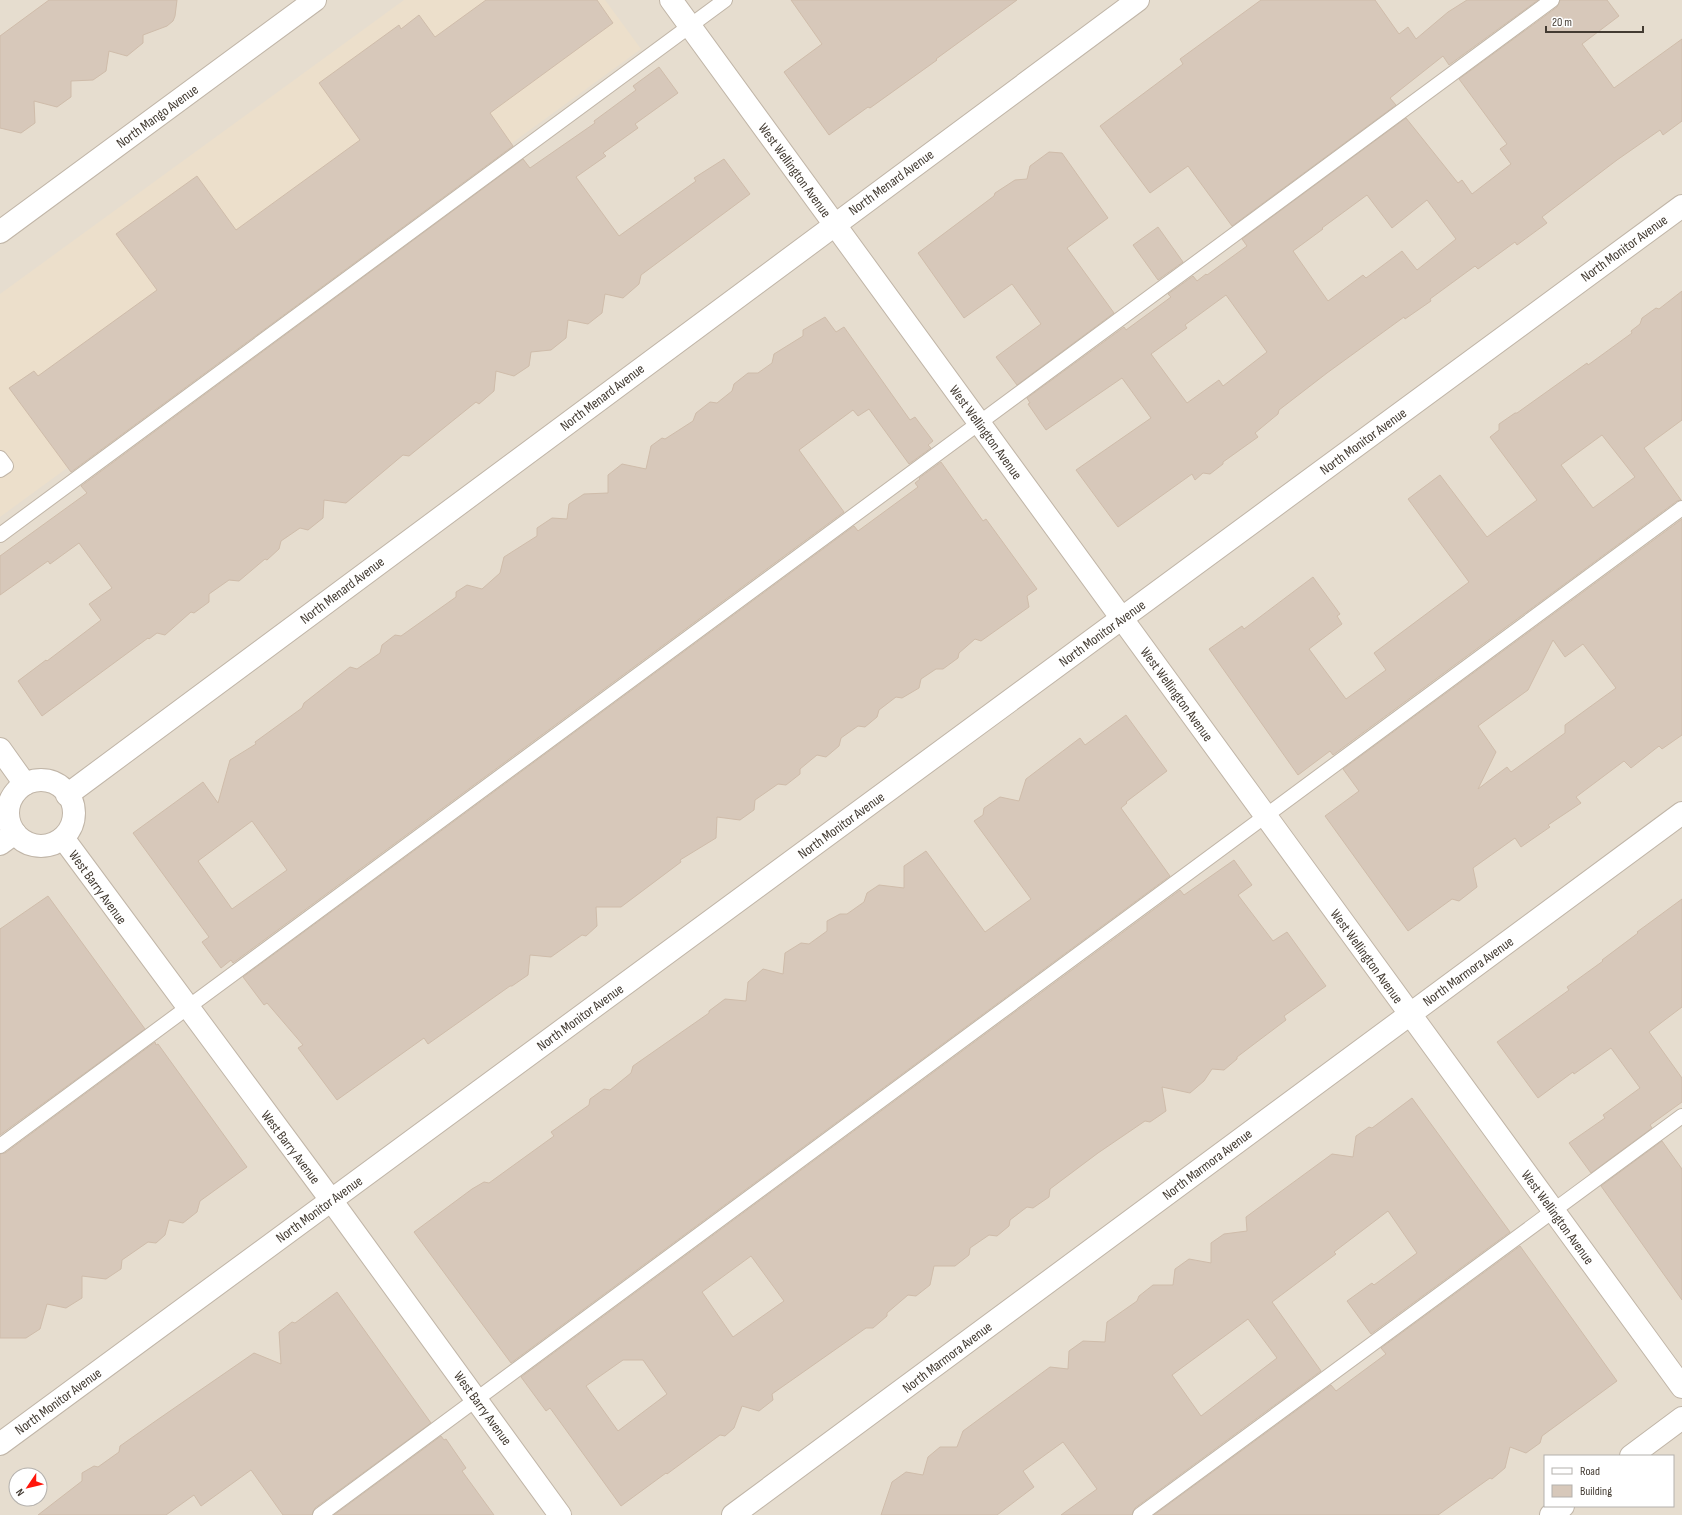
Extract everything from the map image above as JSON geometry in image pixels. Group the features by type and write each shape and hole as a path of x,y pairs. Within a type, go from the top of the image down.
{"street":[{"name":"North Mango Avenue","path":"0,232 315,0"},
{"name":"West Wellington Avenue","path":"672,0 1682,1388"},
{"name":"North Menard Avenue","path":"68,795 1138,0"},
{"name":"North Monitor Avenue","path":"0,1444 1682,206"},
{"path":"0,749 25,784"},
{"path":"36,781 47,781 57,784 68,795 74,810 73,821 63,838 53,844 43,846 7,839 10,823 8,812 11,801 25,784 36,781"},
{"name":"North Marmora Avenue","path":"733,1515 1682,813"},
{"name":"West Barry Avenue","path":"63,838 187,1008 331,1200 560,1515"},
{"path":"1632,1455 1682,1418"},
{"path":"1551,1515 1562,1507"}],"lane":[{"path":"0,535 725,0"},
{"path":"0,1146 1552,0"},
{"path":"0,458 6,466 0,470"},
{"path":"320,1515 1682,508"},
{"path":"1140,1515 1682,1116"}],"shaded area":[{"path":"0,0 1682,0 1682,1515 0,1515"},
{"path":"404,0 605,0 641,49 0,517 0,294"}],"building":[{"path":"49,0 177,0 173,21 167,26 143,35 143,43 127,56 109,51 106,71 93,80 71,81 71,97 57,107 34,101 35,123 21,133 0,128 0,36"},
{"path":"486,0 597,0 613,23 490,113 513,146 71,472 9,388 34,371 38,376 157,290 116,234 197,176 236,230 360,140 319,83 399,25 401,29 419,15 435,37"},
{"path":"791,0 1017,0 936,59 937,60 870,108 868,107 829,135 784,72 822,44"},
{"path":"1261,0 1375,0 1399,34 1408,27 1416,39 1448,12 1467,0 1538,0 1449,65 1443,56 1390,98 1396,105 1232,226 1188,166 1150,193 1100,126 1183,64 1180,59"},
{"path":"1560,0 1607,0 1619,16 1582,44 1614,88 1682,39 1682,121 1663,135 1660,130 1617,160 1542,217 1547,223 1517,245 1515,242 1478,269 1475,266 1430,299 1431,301 1405,319 1404,317 1327,373 1279,410 1278,414 1255,433 1258,437 1223,462 1223,464 1210,474 1203,473 1195,480 1192,474 1118,527 1076,470 1151,418 1122,378 1046,430 1028,404 1030,403 1027,398 1124,327 1126,330 1171,297 1168,294 1193,276 1197,281 1247,246 1242,239 1406,118 1458,183 1462,180 1472,194 1511,164 1500,149 1507,144 1459,79 1557,7","holes":["1367,195 1392,228 1427,200 1456,239 1417,270 1402,251 1366,278 1363,275 1328,301 1293,251","1226,295 1267,352 1223,386 1219,380 1187,403 1151,354 1187,328 1185,325"]},
{"path":"659,67 678,93 635,124 638,128 603,153 606,156 576,177 619,236 696,181 694,178 724,159 750,194 641,275 639,284 623,298 605,294 602,313 588,324 568,320 566,338 551,350 531,352 529,366 514,376 496,371 494,391 479,404 476,402 409,456 403,455 346,503 324,500 323,518 308,530 300,528 281,541 279,549 239,581 229,580 209,594 209,602 194,613 191,612 165,635 157,633 149,639 148,638 42,716 18,681 101,620 89,604 112,588 79,543 50,564 48,561 0,595 0,556 87,493 81,486 523,159 530,168 595,123 594,121 636,90 633,86"},
{"path":"1049,152 1062,153 1108,218 1067,248 1114,313 1017,385 996,357 1041,324 1012,284 964,318 918,253 994,196 995,193 1015,180 1027,179 1030,166"},
{"path":"1158,227 1183,262 1158,280 1133,245"},
{"path":"1682,291 1682,420 1644,448 1681,500 1677,501 1333,755 1330,751 1298,775 1209,649 1242,626 1244,629 1313,577 1340,614 1337,616 1342,624 1309,649 1346,699 1386,670 1374,653 1469,582 1408,499 1440,475 1487,537 1537,500 1490,437 1499,430 1499,424 1517,413 1587,363 1588,365 1632,333 1631,331 1640,324 1642,318 1656,308 1659,309","holes":["1602,435 1635,477 1593,508 1561,465"]},
{"path":"825,317 836,332 844,327 910,420 915,417 933,441 928,445 931,448 909,464 869,409 858,416 853,410 799,450 844,512 233,963 231,960 221,968 202,942 209,937 133,833 203,782 218,803 230,760 256,744 255,742 302,708 304,703 350,667 357,669 380,653 382,645 395,635 401,636 456,597 456,592 467,585 482,589 500,573 504,557 537,536 537,528 552,518 567,519 569,504 584,494 608,493 608,475 622,464 646,469 651,446 662,438 665,439 693,421 696,413 710,402 717,403 732,391 734,384 748,373 758,373 772,363 774,354 803,336 803,330","holes":["252,821 287,870 232,909 198,861"]},
{"path":"941,462 983,521 986,519 1037,589 1027,596 1029,607 981,641 975,639 959,653 958,658 943,669 936,669 921,679 919,688 902,698 896,697 879,710 877,717 865,727 858,726 841,738 839,746 826,757 817,755 800,769 800,774 786,785 778,784 755,800 754,810 740,820 717,817 716,838 680,860 681,862 621,907 596,907 597,926 586,936 582,935 551,957 530,955 528,975 428,1044 424,1038 337,1100 298,1048 303,1045 267,1003 264,1005 243,977 854,526 858,531 918,487 915,483 920,479 919,478"},
{"path":"1682,519 1682,735 1662,749 1659,746 1631,768 1624,761 1576,797 1581,803 1548,825 1550,827 1521,847 1515,838 1473,868 1477,887 1459,901 1452,899 1408,931 1325,816 1359,791 1343,769","holes":["1553,640 1565,657 1583,644 1616,688 1565,725 1565,733 1511,772 1507,767 1478,789 1496,752 1478,726 1528,690"]},
{"path":"1126,715 1167,771 1126,802 1127,803 1121,808 1170,876 511,1363 414,1232 472,1189 484,1182 489,1183 554,1136 551,1132 589,1105 590,1099 604,1089 610,1090 631,1073 633,1066 709,1013 709,1011 725,999 746,1001 748,982 763,969 783,974 785,953 801,943 809,944 827,931 827,921 840,914 847,914 864,902 867,893 879,885 904,888 904,866 926,851 985,932 1031,899 974,821 983,815 984,808 1000,797 1019,801 1026,779 1080,738 1085,745"},
{"path":"1234,860 1252,885 1238,895 1273,941 1287,932 1326,986 1284,1016 1286,1020 1237,1057 1237,1059 1224,1070 1212,1069 1204,1081 1190,1093 1162,1087 1166,1111 1150,1122 1145,1121 1098,1153 1050,1189 1049,1197 1033,1208 1027,1207 1010,1220 1009,1226 997,1236 989,1235 970,1248 969,1255 955,1266 934,1266 930,1285 916,1296 908,1295 887,1313 887,1316 873,1328 866,1328 772,1394 773,1400 759,1411 742,1406 734,1428 725,1436 720,1435 621,1506 550,1408 546,1411 521,1377 1180,890 1184,895","holes":["751,1256 784,1301 733,1337 702,1292","623,1360 643,1360 667,1394 618,1431 586,1386"]},
{"path":"48,896 145,1029 0,1135 0,929"},
{"path":"1682,899 1682,1007 1649,1032 1682,1078 1682,1102 1650,1125 1652,1128 1591,1173 1569,1143 1605,1118 1603,1115 1640,1088 1611,1048 1574,1074 1573,1072 1538,1098 1497,1042 1569,990 1567,987 1603,961 1602,960 1638,933 1637,932"},
{"path":"155,1042 156,1045 158,1044 247,1167 200,1201 197,1212 183,1223 169,1220 165,1235 156,1243 148,1242 122,1260 121,1269 106,1279 82,1276 82,1298 66,1308 47,1304 40,1329 26,1338 0,1338 0,1154 5,1153"},
{"path":"1412,1098 1510,1232 1371,1334 1347,1301 1372,1283 1374,1285 1417,1253 1388,1211 1334,1252 1336,1254 1272,1302 1321,1371 1135,1508 1132,1515 1061,1515 1097,1489 1063,1442 1023,1471 1034,1487 997,1515 881,1515 892,1482 906,1472 923,1475 928,1457 940,1447 957,1447 963,1431 1050,1367 1068,1369 1069,1351 1083,1341 1105,1342 1107,1322 1137,1301 1139,1296 1153,1285 1173,1285 1175,1269 1189,1259 1211,1263 1211,1243 1224,1234 1247,1231 1246,1217 1332,1154 1353,1157 1356,1136 1369,1127 1372,1128","holes":["1248,1319 1277,1358 1201,1416 1172,1375"]},
{"path":"1662,1141 1682,1169 1682,1300 1601,1186"},
{"path":"1520,1246 1617,1381 1542,1436 1540,1443 1526,1453 1510,1447 1505,1468 1492,1479 1490,1478 1438,1515 1154,1515 1331,1385 1336,1391 1386,1354 1381,1348"},
{"path":"337,1292 431,1423 315,1508 312,1515 283,1515 251,1470 201,1506 194,1495 166,1515 38,1515 82,1481 82,1473 94,1466 98,1467 119,1452 120,1446 254,1353 281,1364 279,1332 292,1322 295,1323"},
{"path":"441,1436 444,1440 446,1439 466,1468 462,1471 494,1515 334,1515"}]}
